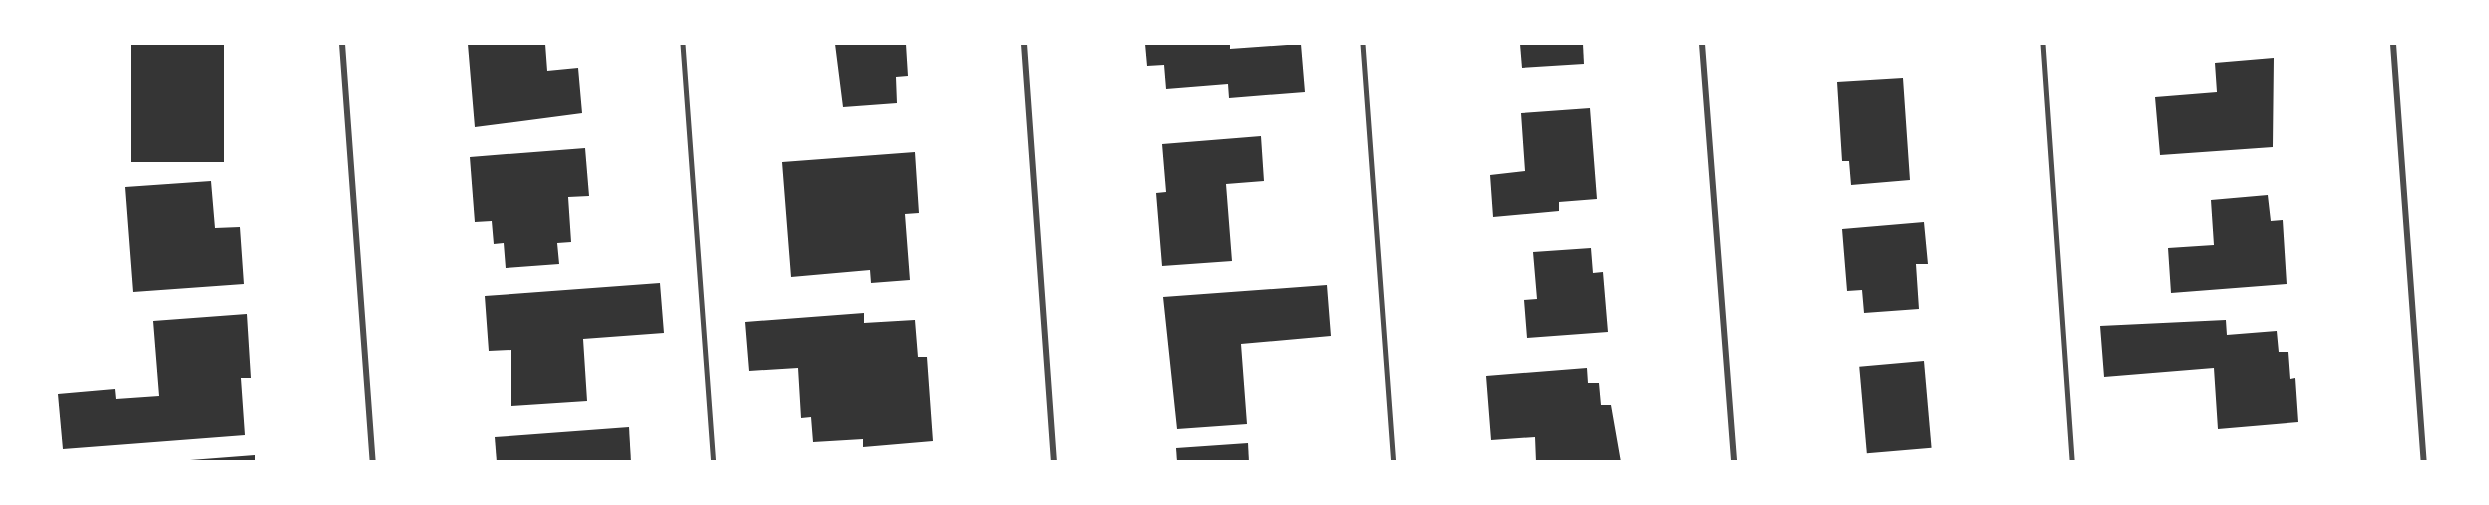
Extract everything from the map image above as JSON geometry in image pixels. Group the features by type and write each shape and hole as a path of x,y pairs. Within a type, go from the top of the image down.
{"street":[{"path":"342,44 373,462"},
{"path":"1024,44 1054,462"},
{"path":"1702,44 1734,462"},
{"path":"2393,44 2424,462"}],"lane":[{"path":"683,44 714,462"},
{"path":"1363,44 1394,462"},
{"path":"2043,44 2072,462"}],"building":[{"path":"131,44 224,44 224,162 131,162"},
{"path":"468,44 545,44 547,71 578,68 582,113 475,127"},
{"path":"835,44 906,44 908,76 896,77 897,103 843,107"},
{"path":"1145,44 1230,44 1230,49 1301,44 1305,92 1229,98 1228,84 1166,89 1164,65 1147,66"},
{"path":"1520,44 1583,44 1584,64 1522,68"},
{"path":"2274,58 2273,147 2160,155 2155,97 2217,92 2215,63"},
{"path":"1903,78 1910,180 1851,185 1849,161 1842,161 1837,82"},
{"path":"1590,108 1597,199 1559,202 1559,211 1493,217 1490,175 1525,171 1521,113"},
{"path":"1261,136 1264,181 1226,184 1232,261 1162,266 1156,193 1166,192 1162,144"},
{"path":"585,148 589,196 568,197 571,242 557,243 559,264 506,268 504,243 494,244 492,221 475,222 470,157"},
{"path":"915,152 919,213 905,214 910,280 871,283 870,270 791,277 782,162"},
{"path":"211,181 215,228 240,227 244,284 133,292 125,187"},
{"path":"2268,195 2271,221 2283,220 2287,284 2171,293 2168,248 2214,245 2211,200"},
{"path":"1924,222 1928,264 1916,264 1919,309 1864,313 1862,290 1847,291 1842,229"},
{"path":"1591,248 1593,273 1603,272 1608,332 1527,338 1524,300 1537,299 1533,252"},
{"path":"660,283 664,333 583,339 587,401 511,406 511,350 489,351 485,296"},
{"path":"1327,285 1331,336 1241,344 1247,424 1177,429 1163,297"},
{"path":"864,313 864,323 915,320 918,357 927,357 933,441 863,447 863,439 813,442 811,417 801,418 798,368 749,371 745,322"},
{"path":"247,314 251,378 241,378 245,435 63,449 58,394 115,389 116,399 159,396 153,321"},
{"path":"2226,320 2227,335 2277,331 2279,352 2288,352 2290,379 2295,378 2298,422 2218,429 2214,368 2104,377 2100,326"},
{"path":"1924,361 1932,448 1867,453 1859,367"},
{"path":"1587,368 1588,383 1599,383 1601,405 1611,405 1621,462 1536,462 1535,437 1491,440 1486,376"},
{"path":"629,427 631,462 497,462 495,437"},
{"path":"1248,443 1249,462 1177,462 1176,448"},
{"path":"255,455 255,462 190,462 190,460"}]}
